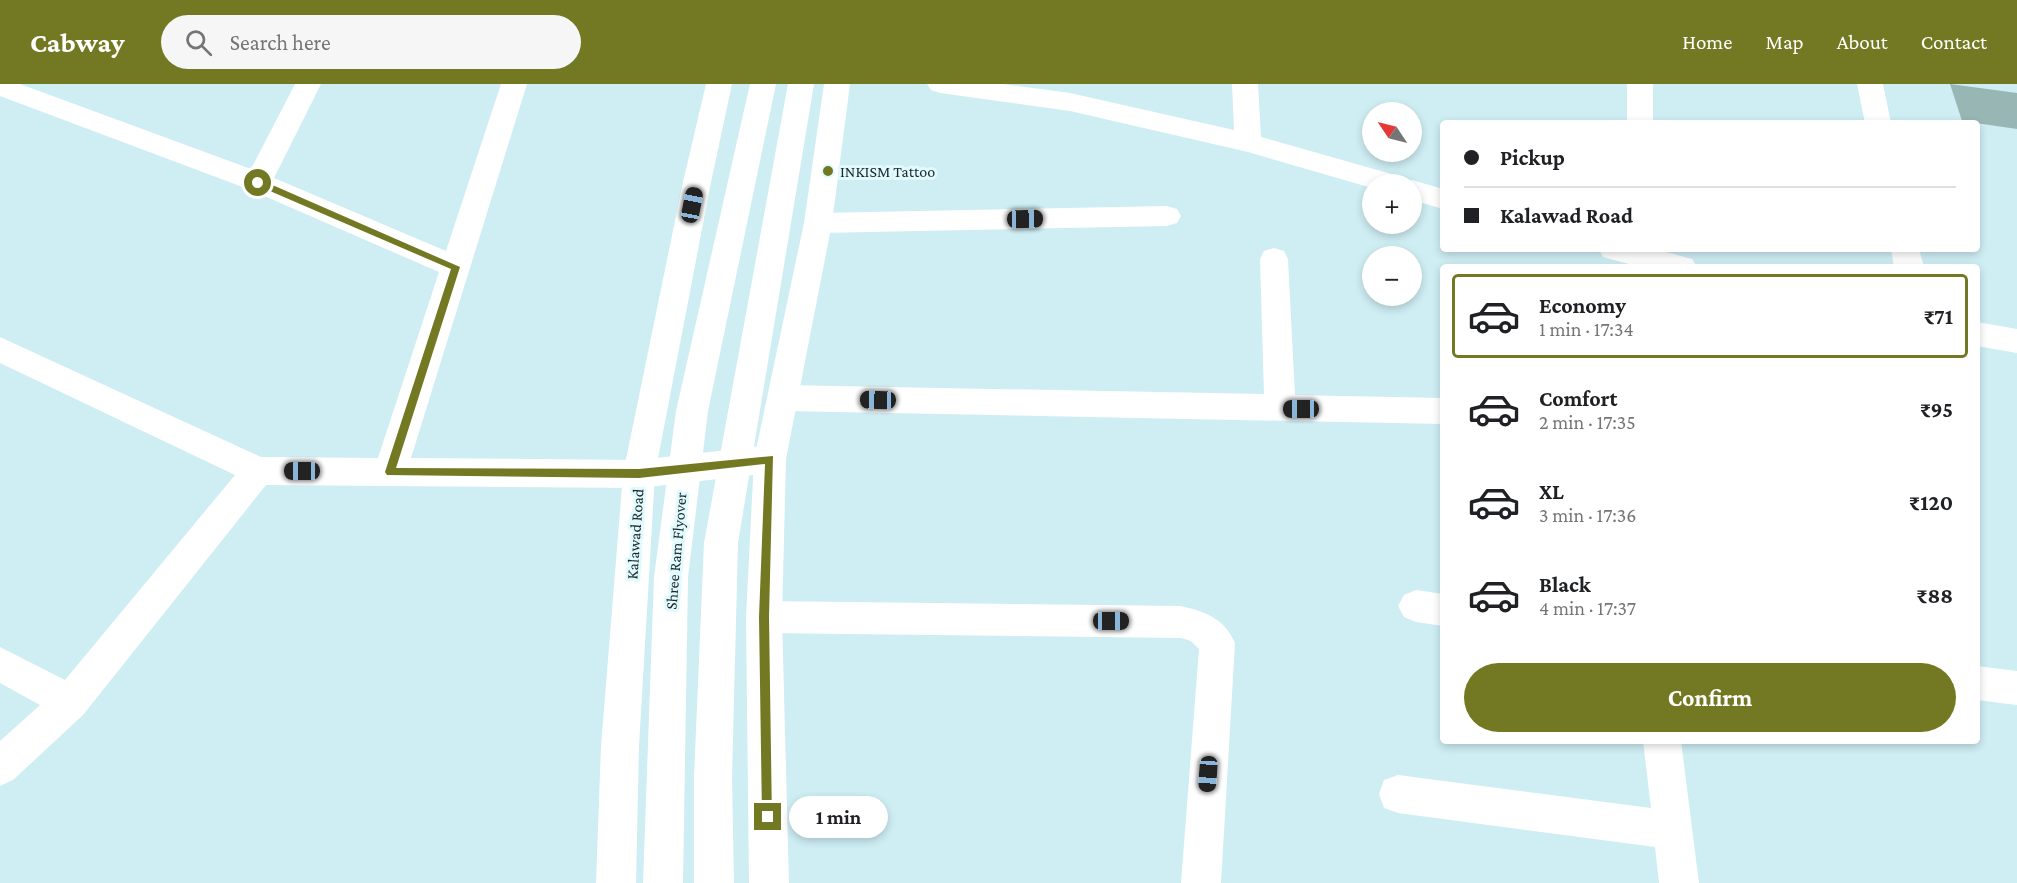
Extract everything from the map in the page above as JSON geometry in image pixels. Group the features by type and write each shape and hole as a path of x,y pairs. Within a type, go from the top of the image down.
{"street":[{"path":"258,183 308,84"},
{"path":"390,472 514,84"},
{"name":"Kalawad Road","path":"616,883 620,746 639,474 697,182 719,84"},
{"name":"Shree Ram Flyover","path":"663,883 671,577 692,411 764,84"},
{"path":"714,883 713,777 722,543 801,84"},
{"path":"769,883 764,617 770,459 818,223 837,84"},
{"path":"940,84 1069,93 1362,175"},
{"path":"1245,84 1248,143"},
{"path":"1640,84 1640,120"},
{"path":"1870,84 1877,120"},
{"path":"0,86 258,183 456,267"},
{"path":"1422,193 1440,199"},
{"path":"818,223 1167,216"},
{"path":"1633,255 1670,264"},
{"path":"1274,259 1281,409"},
{"path":"1980,335 2017,341"},
{"path":"0,349 258,471 639,474 770,459"},
{"path":"784,398 1440,411"},
{"path":"0,767 70,702 258,471"},
{"path":"764,617 1181,622 1201,627 1216,643 1201,883"},
{"path":"0,664 70,702"},
{"path":"1980,683 2017,688"},
{"path":"1662,744 1672,830 1686,881"},
{"path":"1398,794 1672,830"}],"building":[{"path":"1950,84 2017,93 2017,129 1980,124 1980,120 1962,120"}],"place":[{"name":"INKISM Tattoo","path":"828,171"}],"route":[{"path":"258,183 456,267 390,472 639,474 770,459 764,617 768,817"}]}
